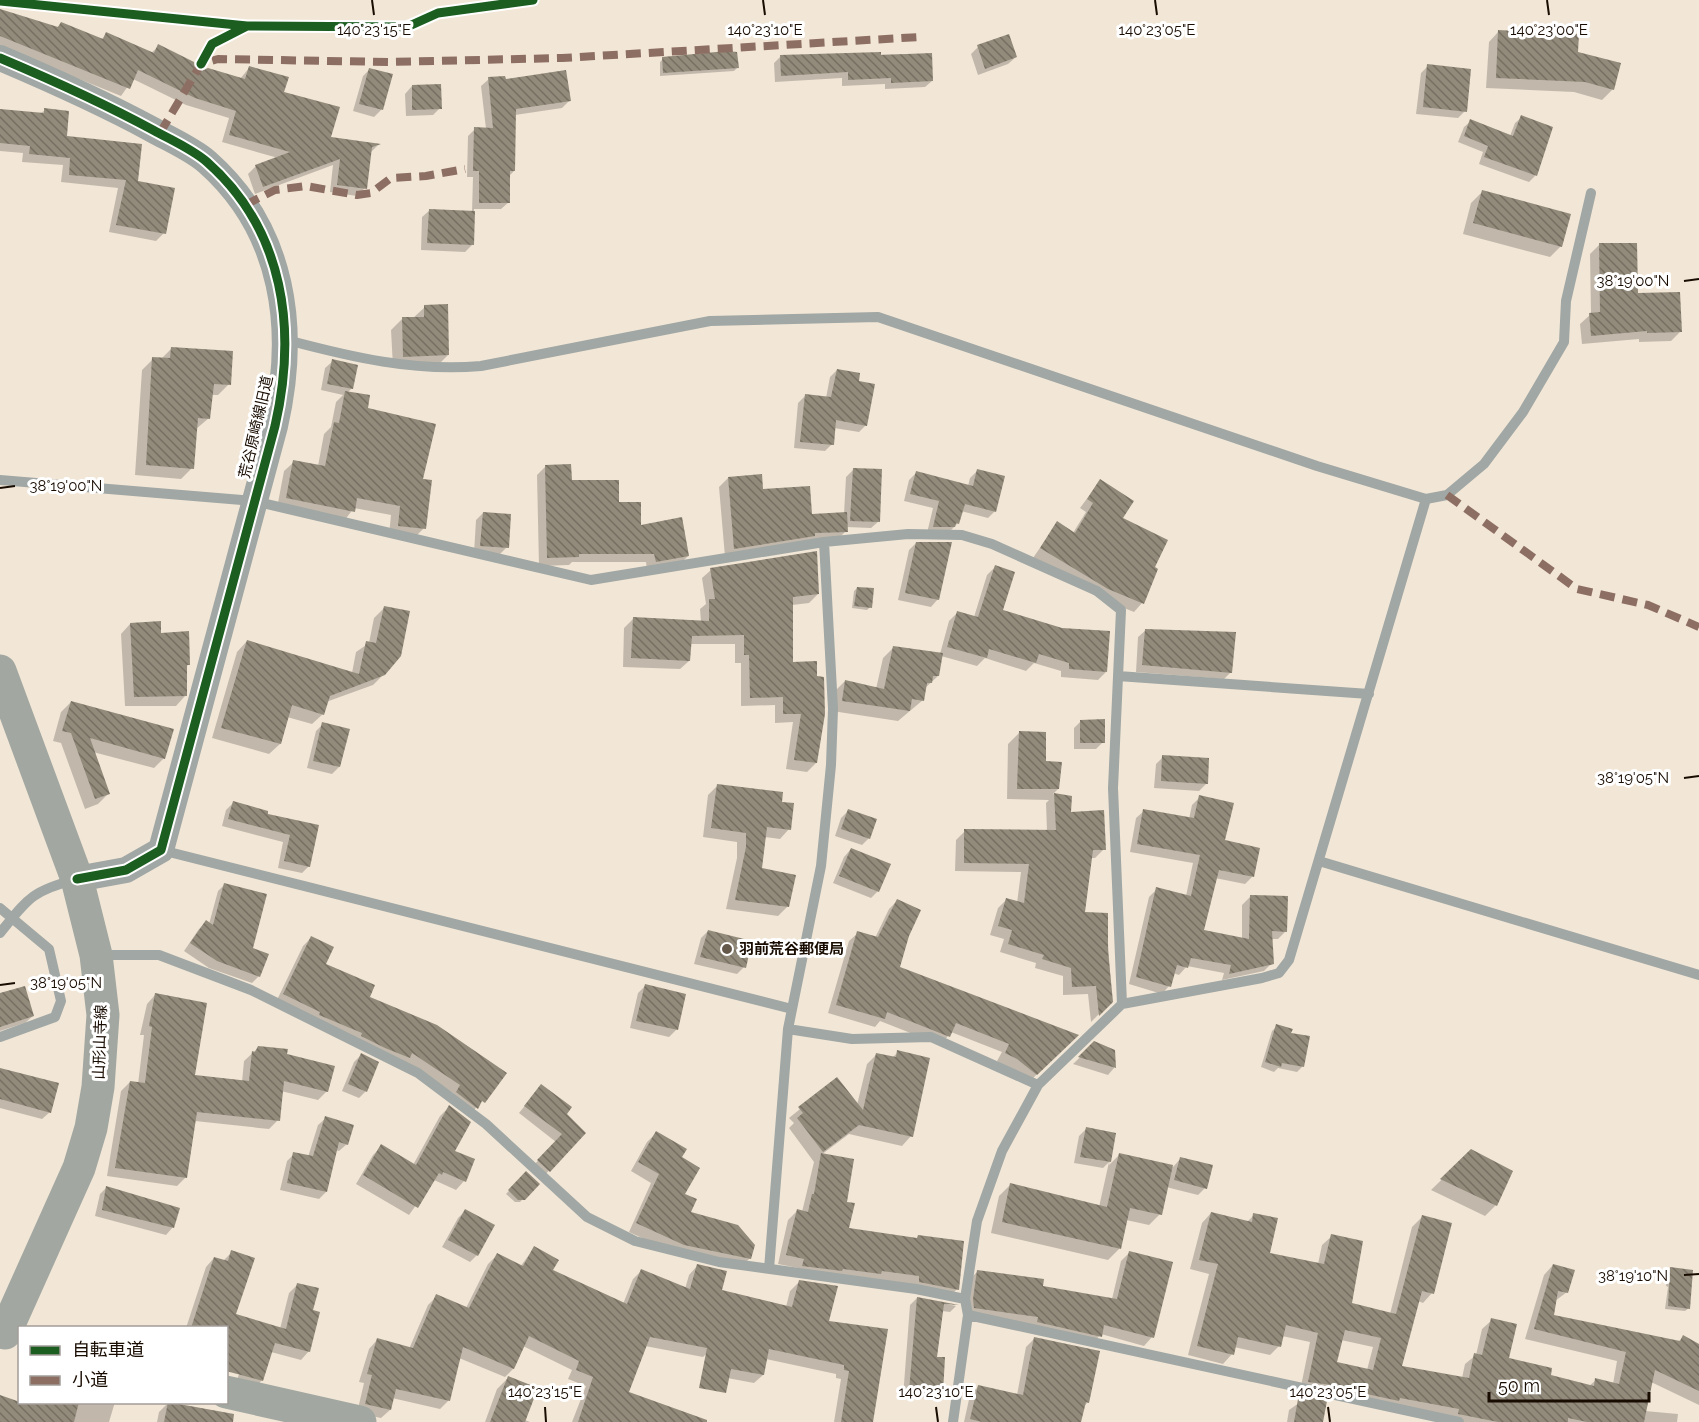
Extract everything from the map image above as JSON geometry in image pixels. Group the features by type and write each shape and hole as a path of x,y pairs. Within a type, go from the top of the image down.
{"main road":[{"name":"山形山寺線","path":"0,671 77,879 96,955 103,1015 101,1060 91,1128 79,1168 8,1333"},
{"path":"228,1392 360,1422"}],"street":[{"name":"荒谷原崎線旧道","path":"0,58 120,112 187,148 206,161 243,201 269,249 283,307 287,340 283,392 160,850"},
{"path":"77,879 126,870 160,850"}],"lane":[{"path":"0,1 247,26 407,27 438,13 533,0"},
{"path":"201,64 212,44 247,26"},
{"path":"287,340 365,360 448,369 481,366 710,321 878,317 1306,463 1426,499 1447,495 1484,464 1523,412 1564,342 1566,301 1591,193"},
{"path":"0,480 254,501 591,580 824,542 908,534 962,536 992,544 1097,591 1121,610 1113,788 1122,1004"},
{"path":"953,1422 968,1316 965,1299 977,1221 1002,1150 1038,1085 1122,1004 1279,973 1289,960 1426,499"},
{"path":"769,1269 788,1029 821,866 831,765 833,709 824,542"},
{"path":"1118,676 1369,693"},
{"path":"160,850 792,1008"},
{"path":"1319,861 1699,975"},
{"path":"0,933 24,903 45,887 77,879"},
{"path":"0,908 11,920 48,949 61,1000 55,1017 0,1037"},
{"path":"96,955 159,955 251,990 418,1073 486,1124 587,1216 635,1241 697,1257 916,1289 965,1299"},
{"path":"788,1029 852,1039 931,1037 1038,1085"},
{"path":"968,1316 1459,1422"}],"building":[{"path":"0,9 58,27 61,22 103,39 106,32 154,53 158,44 194,62 195,68 201,71 208,68 245,79 249,66 289,77 284,92 340,107 331,137 381,144 372,147 367,189 337,185 340,159 263,187 255,165 290,152 229,135 236,111 195,98 138,70 130,89 0,36"},
{"path":"1498,30 1579,34 1578,52 1621,63 1614,90 1585,82 1496,78"},
{"path":"1009,34 1017,57 985,69 977,45"},
{"path":"737,52 739,68 663,73 662,57"},
{"path":"881,52 881,55 932,53 933,81 891,83 891,78 848,80 848,72 781,76 780,55"},
{"path":"1427,64 1471,69 1467,112 1423,107"},
{"path":"369,68 393,74 383,110 359,104"},
{"path":"566,70 571,101 516,109 515,171 510,171 510,203 479,203 479,171 473,171 474,127 493,128 488,77 505,76 506,79"},
{"path":"441,84 442,109 412,110 412,85"},
{"path":"44,108 69,111 67,136 142,144 138,181 175,188 166,234 116,225 126,180 69,175 70,158 29,154 30,146 0,143 0,109 44,113"},
{"path":"1521,115 1553,127 1537,176 1484,157 1488,146 1464,136 1470,119 1513,136"},
{"path":"1482,190 1571,214 1562,247 1473,223"},
{"path":"429,209 475,211 474,245 427,243"},
{"path":"1599,243 1637,243 1638,293 1680,292 1682,332 1647,333 1647,331 1591,336 1589,313 1600,312"},
{"path":"448,304 449,355 403,357 402,317 424,317 424,305"},
{"path":"171,347 233,351 231,385 214,384 210,419 198,418 194,469 146,465 152,357 170,358"},
{"path":"332,359 358,365 353,389 327,384"},
{"path":"837,369 860,373 859,381 875,384 867,426 836,420 834,445 800,442 805,394 831,397"},
{"path":"345,391 370,395 368,408 436,424 423,479 432,480 426,529 398,526 400,506 357,498 355,512 286,498 293,460 325,466 334,422 339,423"},
{"path":"571,464 572,480 619,480 619,502 641,502 641,525 682,517 689,556 656,562 654,554 579,554 579,557 547,558 545,465"},
{"path":"853,468 882,469 880,522 850,521"},
{"path":"977,469 1005,476 996,512 965,504 959,524 956,523 955,527 933,527 939,501 910,494 916,471 973,486"},
{"path":"762,474 763,489 810,486 812,514 847,512 848,532 815,533 815,536 734,549 728,477"},
{"path":"1100,479 1134,501 1123,518 1168,540 1155,567 1158,569 1144,604 1108,589 1040,548 1057,521 1075,533 1093,503 1087,499"},
{"path":"483,512 511,514 509,548 480,546"},
{"path":"916,542 952,542 939,600 905,593"},
{"path":"817,551 819,594 793,597 793,662 817,661 817,676 824,677 825,714 817,763 794,760 801,714 783,714 783,697 750,698 749,655 744,655 744,635 692,636 690,661 631,658 633,617 709,621 709,599 715,599 710,568"},
{"path":"995,565 1015,572 1003,610 1062,628 1110,631 1107,672 1069,669 1069,663 1039,654 1036,663 989,649 987,658 947,647 957,611 978,617"},
{"path":"857,587 874,588 872,608 854,606"},
{"path":"384,606 410,611 401,656 385,675 330,696 324,715 292,705 281,744 221,728 247,640 359,674 366,641 376,643"},
{"path":"161,621 161,633 189,631 190,665 187,665 187,696 134,697 130,623"},
{"path":"1145,629 1236,632 1232,673 1142,665"},
{"path":"893,646 943,653 939,676 933,676 932,683 927,683 924,701 912,699 910,711 842,701 845,680 884,689"},
{"path":"71,701 174,729 165,759 90,738 110,794 95,799 71,733 62,731"},
{"path":"1105,719 1105,743 1080,743 1080,720"},
{"path":"322,722 350,729 340,767 313,761"},
{"path":"1019,731 1046,732 1046,761 1062,762 1059,789 1017,789"},
{"path":"1162,755 1209,758 1208,784 1161,781"},
{"path":"717,784 783,792 782,802 794,803 791,830 767,827 762,868 796,875 789,907 735,900 746,847 746,833 711,828"},
{"path":"1054,793 1072,796 1071,812 1104,810 1106,850 1093,850 1085,912 1108,913 1108,951 1113,1002 1099,1016 1096,986 1072,987 1071,968 1042,959 1044,955 1008,944 1012,930 998,926 1006,898 1024,903 1029,864 964,863 964,829 1056,830"},
{"path":"1199,795 1234,803 1225,840 1260,848 1254,877 1219,870 1204,930 1249,939 1250,895 1288,896 1287,932 1272,931 1274,964 1229,974 1231,965 1191,958 1188,968 1177,965 1171,987 1136,977 1156,887 1191,896 1200,855 1137,844 1143,809 1194,818"},
{"path":"233,801 268,811 268,814 319,825 310,867 284,861 290,835 228,819"},
{"path":"848,809 877,819 870,839 841,829"},
{"path":"851,848 891,864 879,892 839,876"},
{"path":"224,883 267,894 253,948 269,954 260,977 217,961 190,943 206,920 213,925"},
{"path":"897,899 921,910 909,936 900,967 1079,1035 1037,1075 1017,1059 1005,1053 1009,1044 956,1023 950,1037 887,1012 885,1019 836,1005 857,931 878,937"},
{"path":"708,930 752,941 746,968 700,957"},
{"path":"311,936 334,947 326,964 375,985 370,997 437,1025 507,1073 485,1103 482,1101 478,1109 456,1092 460,1085 412,1053 410,1058 385,1048 361,1036 362,1033 319,1015 320,1012 283,994"},
{"path":"645,984 686,994 678,1030 636,1021"},
{"path":"25,986 34,1016 0,1027 0,993"},
{"path":"155,993 207,1003 195,1075 249,1081 252,1051 255,1052 258,1046 288,1049 287,1054 335,1066 328,1092 284,1081 280,1121 197,1112 187,1178 115,1168 130,1081 145,1083 152,1027 149,1026"},
{"path":"1276,1024 1293,1029 1291,1033 1310,1036 1304,1067 1282,1063 1281,1067 1265,1062"},
{"path":"1094,1041 1115,1050 1116,1068 1078,1057"},
{"path":"897,1050 930,1058 913,1137 859,1125 823,1152 797,1118 803,1113 798,1107 837,1077 863,1110 876,1053 896,1057"},
{"path":"361,1053 379,1062 367,1092 348,1084"},
{"path":"0,1068 59,1083 51,1113 0,1099"},
{"path":"541,1084 572,1107 567,1114 586,1133 550,1172 537,1160 562,1134 524,1106"},
{"path":"449,1105 471,1122 455,1151 475,1159 466,1182 443,1172 442,1175 439,1173 418,1208 363,1175 381,1144 416,1165"},
{"path":"325,1116 354,1125 348,1145 339,1142 327,1192 287,1183 293,1152 313,1156"},
{"path":"1086,1127 1116,1133 1111,1162 1080,1157"},
{"path":"656,1131 687,1149 682,1157 700,1168 685,1194 697,1199 691,1212 738,1225 755,1245 751,1259 684,1245 636,1223 659,1174 638,1162"},
{"path":"1471,1149 1513,1171 1497,1206 1440,1179"},
{"path":"821,1153 854,1159 847,1202 855,1203 849,1228 917,1238 918,1235 964,1241 959,1290 919,1282 919,1276 882,1271 881,1274 802,1266 804,1259 786,1255 797,1209 808,1212 812,1194 814,1194"},
{"path":"1119,1153 1173,1165 1162,1215 1130,1208 1121,1249 1002,1222 1010,1183 1107,1207"},
{"path":"1180,1157 1213,1165 1207,1189 1174,1180"},
{"path":"526,1171 540,1184 525,1200 518,1200 508,1190"},
{"path":"106,1186 180,1208 174,1228 102,1210"},
{"path":"465,1209 495,1225 478,1256 448,1240"},
{"path":"1211,1212 1252,1222 1253,1213 1278,1218 1270,1253 1324,1264 1331,1234 1363,1241 1352,1303 1396,1314 1422,1215 1452,1223 1434,1294 1422,1291 1402,1366 1469,1378 1474,1353 1482,1355 1491,1318 1517,1324 1509,1358 1552,1368 1551,1375 1594,1386 1595,1378 1619,1384 1626,1352 1534,1329 1553,1264 1575,1270 1568,1293 1558,1291 1554,1315 1680,1341 1683,1335 1699,1344 1699,1391 1655,1370 1644,1422 1587,1422 1568,1418 1568,1422 1498,1422 1458,1414 1459,1409 1400,1398 1399,1401 1362,1393 1363,1389 1308,1382 1318,1333 1286,1325 1281,1347 1238,1337 1234,1355 1197,1346 1218,1264 1199,1260","holes":["1345,1330 1381,1338 1373,1370 1337,1362"]},
{"path":"534,1246 559,1260 553,1270 627,1304 641,1269 690,1289 697,1264 727,1271 722,1290 792,1307 799,1280 838,1286 829,1321 888,1329 873,1422 841,1422 849,1371 844,1370 844,1365 769,1349 764,1375 731,1369 726,1393 699,1388 707,1348 650,1337 629,1392 707,1420 707,1422 578,1422 593,1377 576,1370 579,1361 529,1336 514,1369 463,1347 450,1401 396,1389 391,1410 365,1404 372,1375 367,1374 377,1338 413,1348 436,1294 469,1308 497,1253 523,1266"},
{"path":"231,1250 255,1258 236,1314 286,1329 297,1283 319,1288 313,1310 320,1312 310,1352 275,1343 263,1381 228,1372 228,1326 192,1326 214,1257 228,1261"},
{"path":"1129,1251 1173,1262 1154,1338 1104,1325 1102,1337 1037,1322 1038,1317 974,1308 977,1270 1044,1279 1043,1286 1117,1299"},
{"path":"1670,1267 1693,1270 1690,1309 1668,1306"},
{"path":"917,1297 959,1305 944,1304 937,1357 945,1357 943,1393 909,1391"},
{"path":"1034,1337 1100,1351 1089,1403 1086,1402 1081,1422 982,1422 970,1419 978,1385 1023,1395"},
{"path":"508,1376 538,1388 525,1422 490,1422"},
{"path":"0,1395 18,1401 18,1404 78,1404 74,1422 0,1422"},
{"path":"1305,1396 1327,1401 1323,1422 1294,1422 1298,1399 1304,1400"},
{"path":"168,1404 234,1414 233,1422 164,1422"}],"marked path":[{"path":"160,133 201,64 218,59 388,62 562,58 919,37"},
{"path":"245,205 275,190 306,186 357,195 371,193 391,178 426,176 465,169"},
{"path":"1447,495 1577,589 1648,605 1699,627"}],"cycle path":[{"path":"201,64 212,44 247,26 407,27 438,13 533,0"},
{"path":"0,1 247,26"},
{"path":"0,58 115,110 181,145 207,162 233,189 254,219 269,251 284,318 285,354 282,390 275,426 161,850 126,870 77,879"}],"place":[{"name":"羽前荒谷郵便局","path":"727,949"}]}
